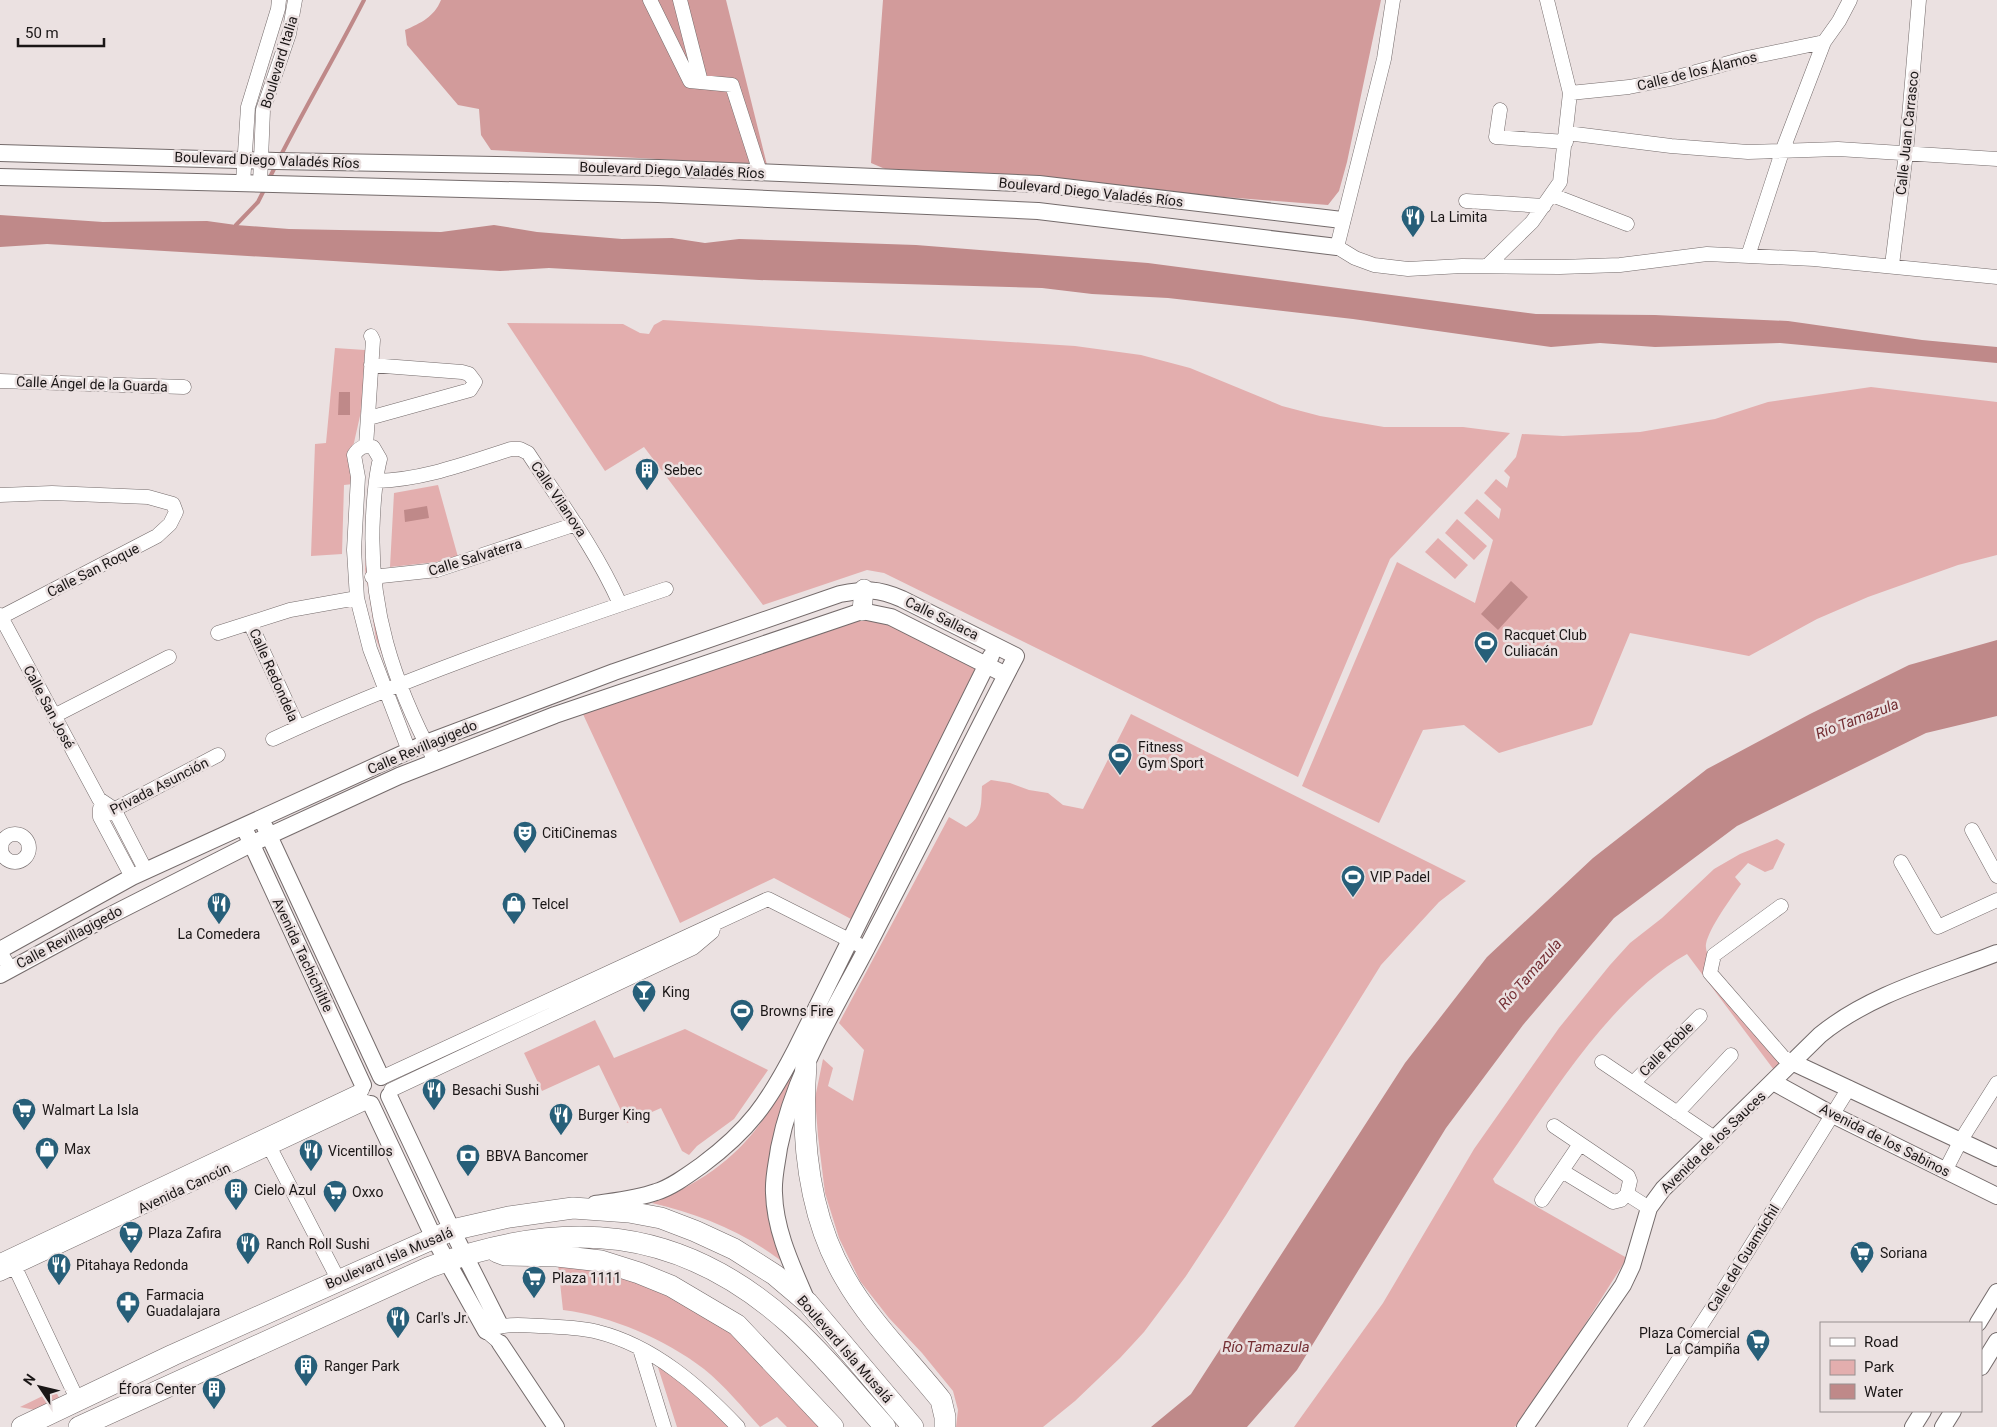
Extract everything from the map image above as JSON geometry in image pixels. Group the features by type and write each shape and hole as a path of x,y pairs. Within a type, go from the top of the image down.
{"main road":[{"path":"862,610 864,589"},
{"path":"806,1064 804,1103 810,1172 824,1232 845,1278 858,1298 941,1400 946,1417 945,1427"},
{"name":"Boulevard Isla Musalá","path":"22,1427 338,1279 443,1234 509,1217 573,1208 629,1212 661,1218 695,1230 734,1249 775,1275 808,1303 899,1422"},
{"name":"Boulevard Isla Musalá","path":"79,1427 182,1378 457,1257 487,1249 564,1236 604,1237 672,1250 702,1263 754,1296 790,1324 899,1422"},
{"path":"487,1249 505,1255 557,1256 601,1261 671,1286 737,1325 833,1427"},
{"path":"173,1355 182,1378"}],"street":[{"name":"Boulevard Italia","path":"260,184 252,160 248,107 279,0"},
{"name":"Boulevard Italia","path":"243,184 252,160 264,110 289,34 295,0"},
{"path":"650,0 690,81 732,85 760,172"},
{"path":"680,0 701,82"},
{"path":"1393,0 1384,60 1342,220 1337,247 1355,258 1374,265 1408,269 1487,266 1620,265 1707,254 1892,265 1997,277"},
{"path":"1487,266 1519,235 1548,201 1560,182 1570,93 1547,0"},
{"path":"1748,256 1783,150 1824,42 1839,21 1850,0"},
{"name":"Calle Juan Carrasco","path":"1892,265 1906,154 1919,0"},
{"name":"Calle de los Álamos","path":"1570,93 1629,88 1746,58 1824,42"},
{"path":"248,107 264,110"},
{"path":"1500,110 1496,138 1566,138 1768,153 1783,150 1838,149 1997,160"},
{"name":"Boulevard Diego Valadés Ríos","path":"0,152 252,160 659,168 1040,184 1342,220"},
{"name":"Boulevard Diego Valadés Ríos","path":"0,176 658,194 1038,211 1337,247"},
{"path":"1466,201 1548,201 1627,224"},
{"path":"366,446 373,340 371,336"},
{"path":"369,418 470,390 475,382 469,374 462,372 371,365"},
{"name":"Calle Ángel de la Guarda","path":"0,381 184,387"},
{"path":"409,751 384,690 362,624 357,598 354,550 358,476 354,456 357,450 366,446 378,452 380,459 376,481 371,550 372,578 379,618 387,650 435,761"},
{"name":"Calle Vilanova","path":"376,481 391,481 438,472 512,449 520,449 528,454 576,524 603,567 620,604"},
{"name":"Calle San Roque","path":"0,495 52,493 148,497 173,504 176,512 170,524 157,536 1,616"},
{"name":"Calle Salvaterra","path":"372,578 437,570 576,524"},
{"path":"354,550 371,550"},
{"path":"401,684 532,634 666,589"},
{"name":"Calle Sallaca","path":"862,610 891,617 1006,676 1016,656 902,598 883,591 864,589"},
{"name":"Calle Revillagigedo","path":"0,951 139,874 426,743 614,672 840,594 864,589"},
{"name":"Calle Redondela","path":"218,633 290,610 357,598"},
{"name":"Calle Revillagigedo","path":"5,971 251,844 435,761 555,715 862,610"},
{"name":"Calle San José","path":"1,616 99,799 100,816 139,874"},
{"name":"Calle Redondela","path":"250,622 298,728"},
{"path":"573,1208 657,1192 695,1170 731,1144 750,1124 777,1086 852,940 997,646"},
{"path":"54,716 169,657"},
{"path":"808,1303 779,1231 774,1193 776,1165 786,1118 806,1064 835,1006 867,949 1006,676"},
{"name":"Calle Redondela","path":"272,739 401,684"},
{"name":"Privada Asunción","path":"100,816 218,755"},
{"name":"Calle San José","path":"99,799 114,809 139,874"},
{"name":"Avenida Tachichiltle","path":"261,817 386,1085 443,1234"},
{"name":"Avenida Tachichiltle","path":"243,825 366,1095 457,1257 500,1343 556,1427"},
{"path":"1972,830 1997,876"},
{"path":"1901,862 1938,927 1997,900"},
{"path":"386,1085 368,1078 366,1095 379,1104 386,1085 768,899 867,949"},
{"path":"1781,906 1714,955 1710,973 1783,1057 1997,1158"},
{"path":"0,951 5,971"},
{"name":"Avenida de los Sauces","path":"1525,1427 1623,1286 1632,1266 1649,1208 1663,1189 1841,1018 1882,998 1997,953"},
{"name":"Calle Roble","path":"1633,1083 1700,1016"},
{"path":"1677,1113 1731,1055"},
{"path":"1602,1062 1716,1139"},
{"name":"Avenida de los Sabinos","path":"1774,1082 1833,1115 1997,1196"},
{"path":"1944,1171 1997,1083"},
{"name":"Calle del Guamúchil","path":"1635,1427 1849,1088"},
{"name":"Avenida Cancún","path":"0,1274 8,1261 366,1095"},
{"path":"1554,1126 1628,1176 1630,1182 1627,1194 1621,1200 1612,1202 1562,1171"},
{"path":"267,1142 338,1279"},
{"path":"1542,1200 1580,1144"},
{"path":"1627,1194 1649,1208"},
{"path":"8,1261 78,1401"},
{"path":"1979,1322 1997,1292"},
{"path":"493,1328 571,1327 620,1339 662,1362 695,1385 738,1427"},
{"path":"1982,1365 1997,1342"},
{"path":"640,1349 664,1427"},
{"path":"1913,1427 1922,1412"},
{"path":"1943,1427 1952,1412"}],"green space":[{"path":"663,320 1075,346 1141,355 1190,368 1282,406 1320,416 1384,427 1463,427 1510,433 1390,559 1298,777 884,573 867,570 763,605 644,447 605,471 507,323 623,324 640,333 649,334 654,325"},
{"path":"335,348 365,350 362,407 353,447 353,484 344,485 342,554 311,556 315,444 326,443"},
{"path":"1871,387 1997,402 1997,555 1958,565 1868,597 1817,619 1749,656 1630,633 1592,725 1499,753 1464,725 1423,730 1379,823 1302,786 1397,562 1475,603 1493,540 1464,513 1477,499 1499,519 1501,509 1484,493 1496,479 1507,488 1510,477 1504,471 1516,457 1522,434 1563,436 1640,432 1715,419 1768,402"},
{"path":"438,485 458,557 436,562 390,567 394,493"},
{"path":"1457,519 1487,546 1474,560 1445,533"},
{"path":"1438,538 1468,565 1455,579 1425,552"},
{"path":"366,557 392,679 376,639 365,569"},
{"path":"876,618 979,664 851,919 774,878 680,923 582,712 857,621"},
{"path":"1131,714 1466,881 1439,902 1381,965 1186,1276 1144,1332 1120,1358 1075,1401 1043,1427 956,1427 958,1410 953,1391 922,1353 889,1318 860,1281 839,1238 825,1193 818,1136 815,1098 823,1059 833,1068 828,1086 853,1101 864,1050 839,1023 949,817 966,827 972,823 980,810 982,786 991,780 1048,793 1063,805 1083,809"},
{"path":"1777,839 1785,844 1773,869 1765,872 1748,863 1735,877 1741,884 1716,922 1706,944 1714,968 1724,985 1782,1062 1774,1070 1687,954 1658,974 1630,998 1604,1025 1557,1087 1493,1179 1495,1183 1627,1258 1523,1422 1514,1427 1294,1427 1383,1303 1474,1149 1559,1028 1610,965 1630,943 1662,918 1714,869 1740,854"},
{"path":"595,1020 614,1058 685,1029 768,1070 734,1119 697,1146 689,1155 682,1151 661,1108 627,1123 599,1065 542,1091 524,1053"},
{"path":"813,1029 773,1162 794,1271 762,1247 727,1228 690,1214 652,1203 684,1188 711,1172 733,1154 752,1134 783,1087"},
{"path":"558,1264 595,1265 719,1318 828,1427 787,1427 777,1417 760,1427 712,1376 689,1358 637,1330 600,1318 563,1310"},
{"path":"655,1358 737,1427 677,1427"},
{"path":"55,1390 63,1405 45,1412 20,1407"}],"shaded area":[{"path":"441,0 726,0 767,165 491,150 481,135 479,109 458,105 407,45 405,30 422,22 431,15"},
{"path":"883,0 1381,0 1347,162 1339,191 1328,205 890,171 871,163"}],"water":[{"path":"0,215 103,222 207,221 289,229 441,232 494,225 537,232 622,239 672,238 705,243 739,239 916,245 1148,263 1536,314 1655,315 1788,321 1922,340 1997,347 1997,363 1780,343 1655,347 1600,343 1551,347 1353,319 1168,298 1092,294 1042,288 759,280 549,268 500,271 47,244 0,247"},
{"path":"339,392 350,392 350,415 338,415"},
{"path":"427,506 429,518 405,522 404,510"},
{"path":"1511,581 1528,597 1498,630 1481,614"},
{"name":"Río Tamazula","path":"1997,640 1997,716 1926,733 1737,826 1614,918 1523,1025 1446,1128 1297,1370 1247,1427 1151,1427 1191,1394 1405,1063 1487,957 1593,858 1707,769 1810,714 1909,665"}],"waterway":[{"path":"280,157 364,0"},
{"path":"269,179 276,165"},
{"path":"236,225 258,202 265,188"}],"place":[{"name":"La Limita","path":"1413,238"},
{"name":"Sebec","path":"647,491"},
{"name":"Racquet Club Culiacán","path":"1486,664"},
{"name":"Fitness Gym Sport","path":"1120,776"},
{"name":"CitiCinemas","path":"525,854"},
{"name":"VIP Padel","path":"1353,898"},
{"name":"La Comedera","path":"219,925"},
{"name":"Telcel","path":"514,925"},
{"name":"King","path":"644,1013"},
{"name":"Browns Fire","path":"742,1032"},
{"name":"Besachi Sushi","path":"434,1111"},
{"name":"Walmart La Isla","path":"24,1131"},
{"name":"Burger King","path":"561,1136"},
{"name":"Max","path":"47,1170"},
{"name":"Vicentillos","path":"311,1172"},
{"name":"BBVA Bancomer","path":"468,1177"},
{"name":"Cielo Azul","path":"236,1211"},
{"name":"Oxxo","path":"335,1213"},
{"name":"Plaza Zafira","path":"131,1254"},
{"name":"Ranch Roll Sushi","path":"248,1265"},
{"name":"Soriana","path":"1862,1274"},
{"name":"Pitahaya Redonda","path":"59,1286"},
{"name":"Plaza 1111","path":"534,1299"},
{"name":"Farmacia Guadalajara","path":"128,1324"},
{"name":"Carl's Jr.","path":"398,1339"},
{"name":"Plaza Comercial La Campiña","path":"1758,1362"},
{"name":"Ranger Park","path":"306,1387"},
{"name":"Éfora Center","path":"214,1410"}]}
